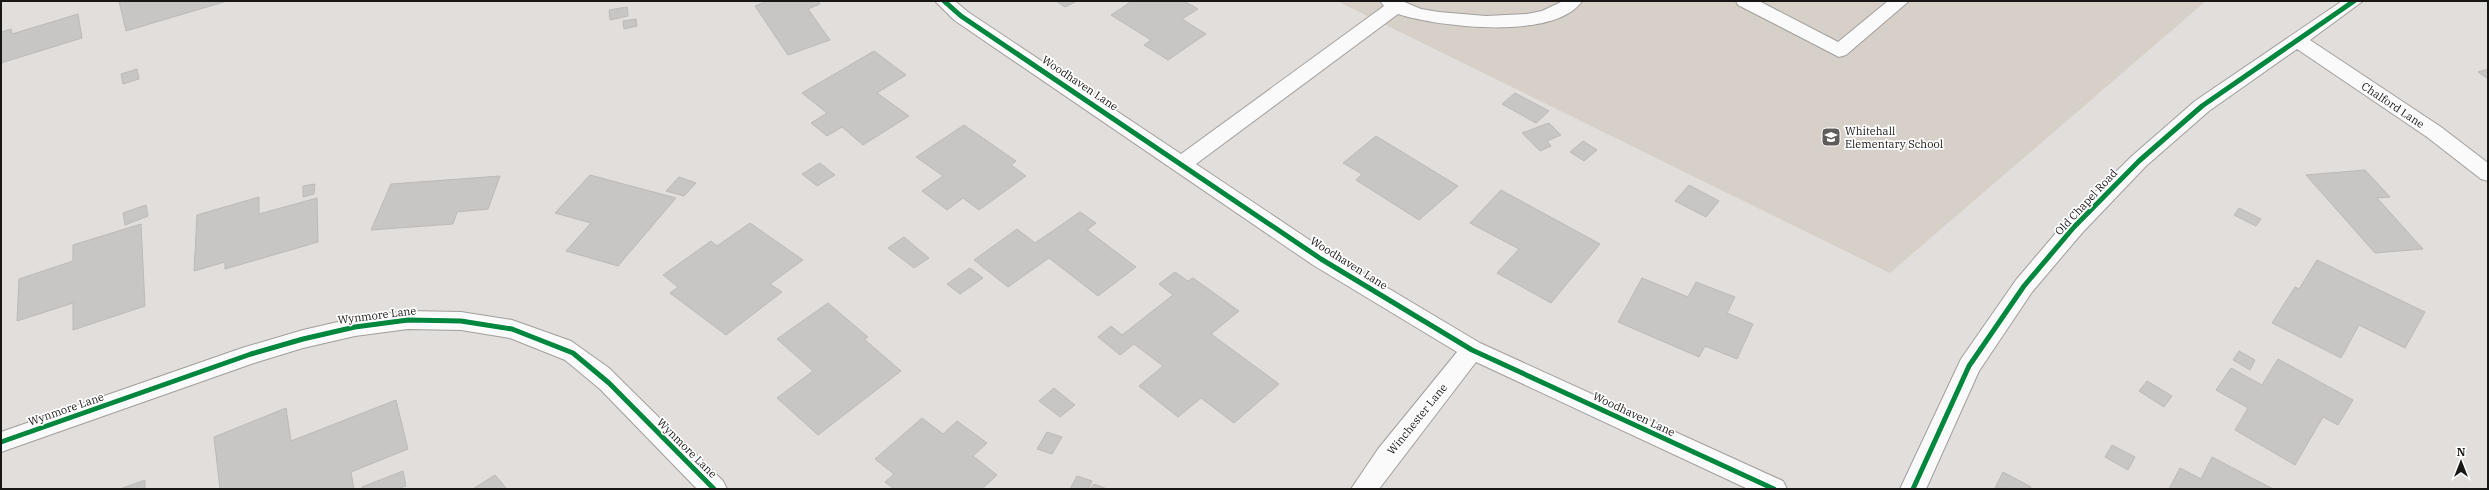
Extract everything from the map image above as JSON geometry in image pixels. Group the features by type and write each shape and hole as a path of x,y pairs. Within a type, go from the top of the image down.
{"street":[{"name":"Woodhaven Lane","path":"944,1 961,16 1321,259 1472,350 1774,489"},
{"path":"1181,165 1392,4 1430,17 1460,20 1511,21 1542,17 1570,5 1573,1"},
{"path":"1745,1 1839,51 1900,1"},
{"name":"Old Chapel Road","path":"1914,489 1969,366 2024,286 2074,227 2139,161 2202,106 2354,1"},
{"name":"Chalford Lane","path":"2296,40 2460,150 2488,174"},
{"name":"Wynmore Lane","path":"1,442 264,348 341,329 402,320 453,321 496,325 564,348 600,374 714,489"},
{"name":"Winchester Lane","path":"1364,489 1387,457 1472,350"}],"shaded area":[{"name":"Whitehall Elementary School","path":"1337,1 2206,1 1890,273"}],"building":[{"path":"119,1 227,1 126,31"},
{"path":"768,1 818,1 820,4 808,9 830,40 788,55 755,6"},
{"path":"1056,1 1077,1 1065,7"},
{"path":"1132,1 1184,1 1198,9 1182,19 1206,34 1168,60 1144,45 1151,40 1111,15"},
{"path":"627,7 628,16 610,20 609,10"},
{"path":"78,14 82,38 1,63 1,32 11,29 12,34"},
{"path":"636,19 637,26 624,29 623,21"},
{"path":"874,51 906,75 877,93 909,116 863,145 842,127 827,136 811,123 827,113 802,93"},
{"path":"137,69 139,79 123,84 121,74"},
{"path":"2488,69 2488,79 2478,72"},
{"path":"1515,93 1549,111 1536,123 1502,104"},
{"path":"1549,123 1561,135 1547,141 1551,146 1540,151 1522,133"},
{"path":"964,125 1016,161 1011,165 1026,176 979,210 963,198 947,210 922,191 943,176 916,157"},
{"path":"1376,136 1458,186 1419,220 1356,180 1362,174 1343,163"},
{"path":"1583,141 1597,150 1584,161 1570,152"},
{"path":"820,163 835,175 817,186 802,174"},
{"path":"2365,170 2390,197 2377,198 2423,249 2375,253 2306,175"},
{"path":"590,175 676,198 618,266 566,251 591,223 555,213"},
{"path":"500,176 488,209 457,212 453,224 371,230 391,184"},
{"path":"679,177 696,183 684,196 666,191"},
{"path":"315,184 314,194 303,197 303,186"},
{"path":"1689,185 1719,201 1706,217 1675,201"},
{"path":"1501,190 1600,244 1551,303 1497,273 1519,249 1470,223"},
{"path":"259,197 259,214 317,198 318,242 225,269 225,262 194,271 197,215"},
{"path":"146,205 148,216 125,225 123,213"},
{"path":"2239,208 2261,219 2256,226 2234,215"},
{"path":"1080,212 1096,223 1087,230 1136,267 1098,296 1049,258 1008,287 974,260 1017,229 1035,243"},
{"path":"750,223 803,260 770,284 782,292 726,335 670,293 678,287 663,275 711,241 717,246"},
{"path":"141,224 145,306 73,330 73,303 17,321 19,279 73,261 73,245"},
{"path":"904,237 929,258 914,268 888,248"},
{"path":"2317,260 2425,312 2405,348 2359,325 2341,358 2272,323 2295,287 2299,289"},
{"path":"970,268 983,278 960,294 947,284"},
{"path":"1175,272 1188,281 1193,278 1239,311 1211,334 1279,384 1234,423 1201,398 1178,417 1139,386 1163,366 1134,344 1120,355 1098,337 1111,326 1122,335 1173,295 1159,284"},
{"path":"1642,278 1688,297 1696,282 1735,297 1727,313 1753,324 1737,359 1705,346 1699,357 1618,322"},
{"path":"828,303 868,337 864,339 901,371 818,435 777,398 813,371 777,339"},
{"path":"2239,351 2255,360 2250,370 2233,360"},
{"path":"2278,359 2353,400 2338,425 2323,417 2295,465 2235,430 2248,408 2216,390 2231,368 2262,385"},
{"path":"2147,381 2172,396 2164,407 2139,391"},
{"path":"1054,388 1075,405 1060,417 1039,401"},
{"path":"396,400 408,449 351,472 354,489 220,489 214,437 286,408 291,441"},
{"path":"922,418 943,434 957,421 987,443 973,456 997,475 982,489 894,489 885,482 894,474 875,459"},
{"path":"1047,432 1062,437 1052,454 1037,449"},
{"path":"2112,445 2135,457 2128,470 2105,457"},
{"path":"2212,457 2273,489 2169,489 2180,468 2201,479"},
{"path":"403,471 406,486 397,489 362,489 362,487"},
{"path":"2003,472 2031,487 2030,489 1995,488"},
{"path":"495,475 507,489 473,489"},
{"path":"1077,476 1092,481 1088,489 1070,489"},
{"path":"145,480 145,489 120,489"},
{"path":"1094,484 1107,489 1090,489"}],"cycle path":[{"path":"944,1 961,16 1321,259 1472,350 1774,489"},
{"path":"1913,489 1969,366 2024,286 2074,227 2139,161 2202,106 2354,1"},
{"path":"1,442 251,354 303,339 355,327 408,320 461,321 512,329 573,353 609,383 714,489"}],"place":[{"name":"Whitehall Elementary School","path":"1831,137"}]}
